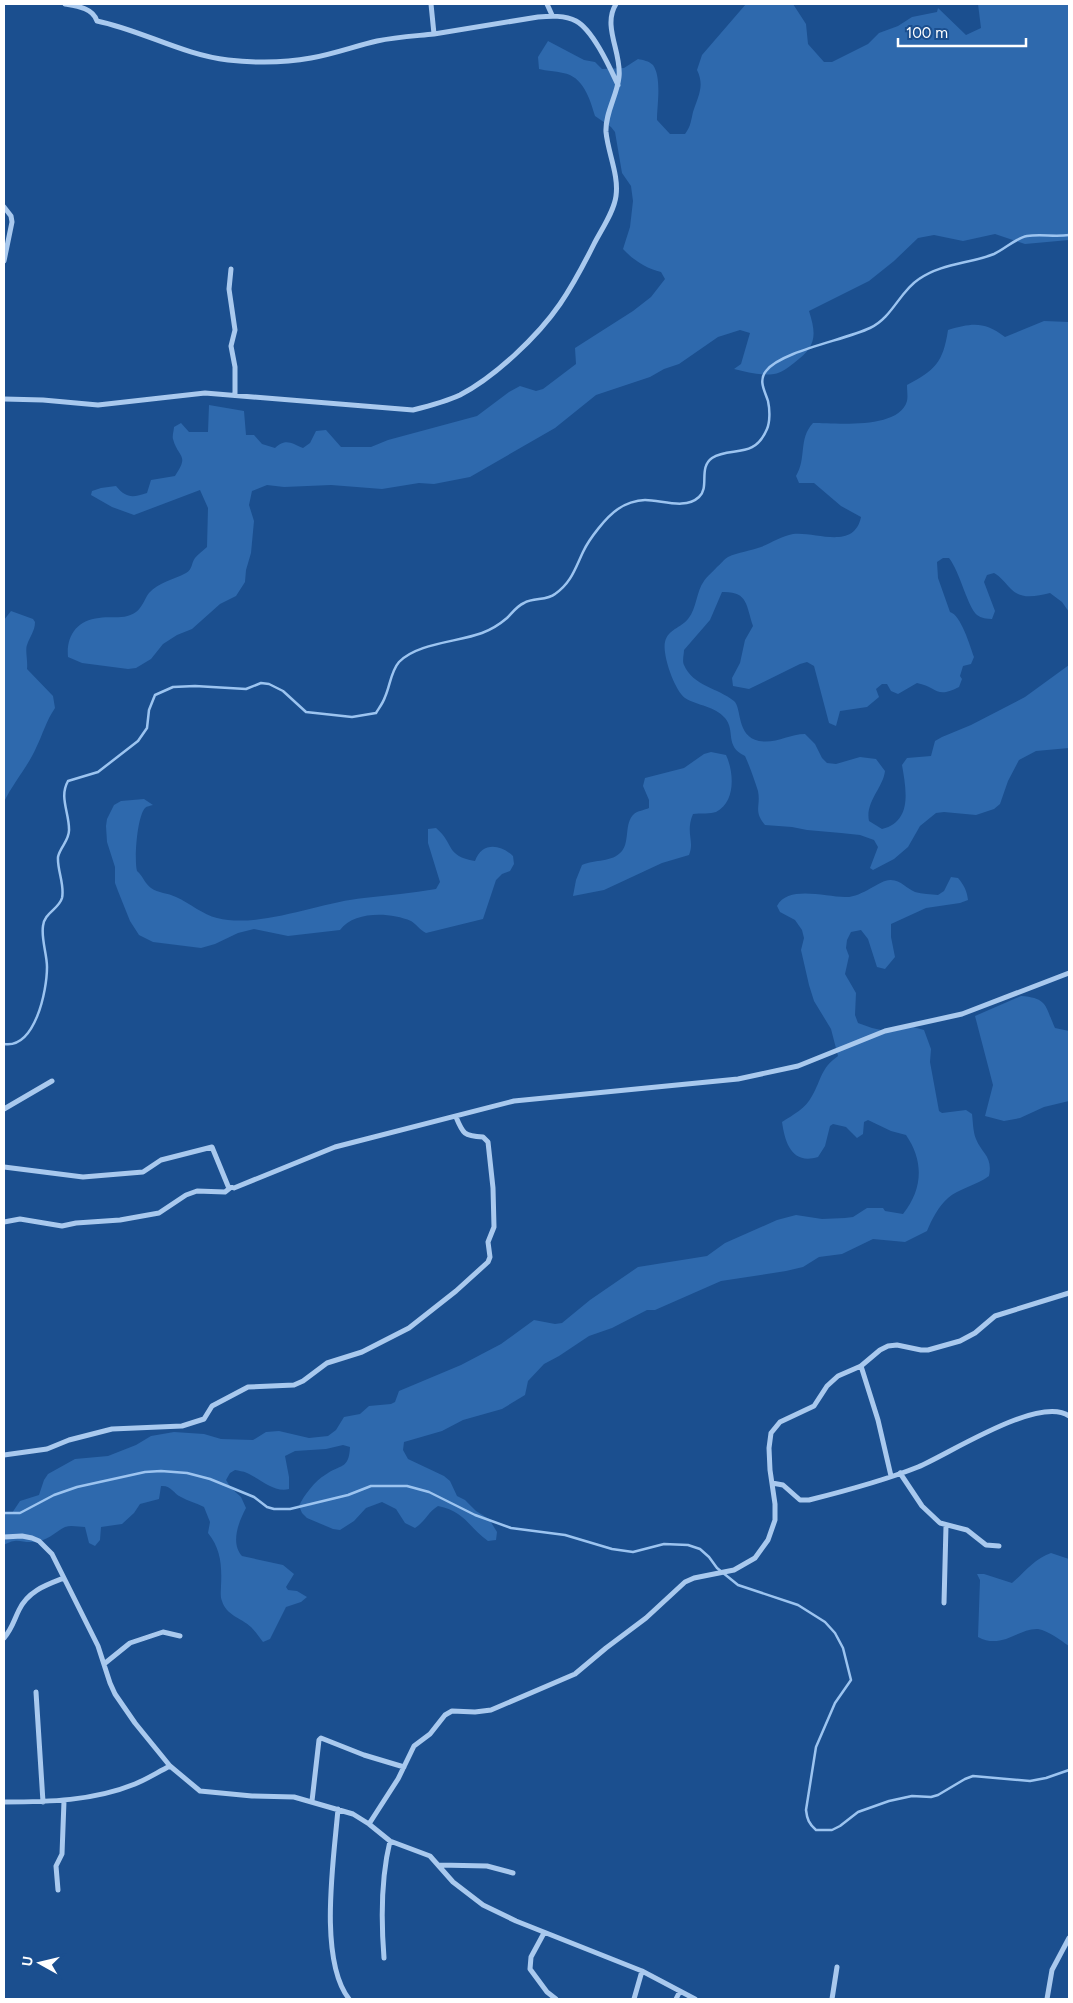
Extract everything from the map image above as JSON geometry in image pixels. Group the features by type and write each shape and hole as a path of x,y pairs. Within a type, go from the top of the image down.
{"street":[{"path":"65,4 89,10 98,21 106,24 211,57 228,60 288,62 379,41 459,31 499,22 552,16 575,20 582,26 606,59 618,86"},
{"path":"431,4 434,34"},
{"path":"547,4 552,16"},
{"path":"4,399 98,405 195,394 413,410 435,405 460,395 492,373 521,349 560,305 609,216 616,196 614,172 606,130 608,116 618,86 620,67 610,22 611,14 616,4"},
{"path":"4,207 11,216 12,222 4,261"},
{"path":"231,269 229,289 235,330 231,346 235,366 235,396"},
{"path":"4,1222 20,1219 62,1226 76,1223 120,1220 159,1213 186,1194 197,1191 223,1193 230,1188 335,1147 521,1100 738,1079 798,1066 885,1031 962,1014 1069,973"},
{"path":"4,1109 52,1082"},
{"path":"4,1455 47,1449 78,1437 124,1427 165,1428 190,1424 204,1419 212,1406 248,1387 294,1385 303,1381 324,1364 369,1349 423,1318 486,1264 490,1257 488,1242 494,1227 493,1188 488,1142 484,1137 470,1136 464,1133 456,1117"},
{"path":"4,1167 83,1177 143,1172 161,1160 212,1147 230,1188"},
{"path":"369,1824 404,1767 414,1746 430,1734 448,1712 490,1710 575,1674 646,1618 685,1582 734,1570 756,1558 768,1540 774,1520 775,1504 769,1448 771,1433 780,1422 790,1416 811,1409 834,1379 861,1366 880,1350 888,1346 928,1350 960,1341 975,1333 995,1316 1069,1293"},
{"path":"861,1366 878,1420 891,1476"},
{"path":"772,1483 783,1485 795,1498 804,1500 900,1473 944,1455 972,1439 1022,1417 1043,1412 1066,1414 1069,1416"},
{"path":"900,1473 922,1506 933,1517 946,1526 967,1530 986,1545 999,1546"},
{"path":"944,1602 946,1526"},
{"path":"4,1537 22,1536 39,1541 52,1554 98,1646 115,1694 132,1719 170,1766 200,1790 252,1796 294,1796 353,1814 390,1841 425,1853 453,1882 483,1905 544,1933 642,1971 695,1999"},
{"path":"4,1638 10,1630 20,1608 31,1594 64,1578"},
{"path":"104,1664 130,1643 163,1632 180,1636"},
{"path":"36,1692 43,1802"},
{"path":"312,1800 321,1738 364,1755 404,1767"},
{"path":"4,1802 64,1801 112,1792 134,1784 170,1766"},
{"path":"58,1890 56,1866 62,1854 64,1801"},
{"path":"338,1809 331,1906 331,1941 334,1964 344,1992 350,1999"},
{"path":"384,1958 382,1933 383,1876 390,1841"},
{"path":"438,1865 487,1866 513,1873"},
{"path":"544,1933 531,1957 530,1969 547,1992 556,1999"},
{"path":"1047,1999 1052,1970 1069,1938"},
{"path":"832,1999 838,1967"},
{"path":"634,1999 642,1971"},
{"path":"676,1999 680,1991"}],"shaded area":[{"path":"746,4 793,4 806,24 808,44 824,62 832,62 868,44 879,33 898,26 912,17 937,12 938,8 966,35 981,28 978,4 1069,4 1069,240 1025,244 995,234 963,241 934,235 918,238 869,281 809,311 814,334 811,346 807,352 782,371 774,374 764,374 734,369 741,364 750,333 740,330 718,337 679,364 664,369 650,377 596,395 555,428 470,477 434,484 419,483 382,489 331,485 284,487 267,485 252,491 249,505 254,521 251,553 245,582 236,596 220,604 192,629 177,635 163,644 151,659 136,668 128,669 82,663 68,657 71,636 79,626 91,619 123,617 136,612 153,589 188,571 195,558 207,547 208,508 200,490 134,515 112,507 91,495 92,491 116,486 126,495 137,496 147,493 151,480 175,476 182,464 182,456 173,439 174,427 181,423 189,432 208,432 209,405 244,411 246,435 254,435 262,444 275,448 286,442 303,448 310,443 316,431 326,430 341,447 371,447 388,440 477,416 520,386 536,391 543,389 576,364 575,348 633,311 651,297 665,279 661,272 640,264 623,249 630,227 633,201 631,186 622,173 615,132 595,116 581,83 570,75 539,69 538,57 548,41 584,60 595,62 602,69 624,68 638,59 650,63 656,70 657,77 657,120 670,134 685,134 690,126 700,91 701,86 697,70 702,55"},
{"path":"1044,321 1069,322 1069,612 1062,602 1050,593 1029,596 1020,595 994,573 987,575 984,582 995,611 992,619 980,617 970,605 953,564 949,558 943,558 937,562 938,578 950,612 958,619 974,657 971,664 963,666 959,687 941,692 917,683 898,694 891,691 887,684 882,684 876,689 879,697 867,707 840,711 836,726 829,723 814,666 807,662 749,689 733,686 732,678 740,663 745,640 753,626 745,601 737,594 722,592 710,620 684,650 683,662 693,678 734,701 743,728 752,738 765,742 805,734 815,744 822,758 827,763 836,764 860,757 876,759 885,771 868,814 869,821 882,829 892,825 903,812 906,794 902,765 907,758 931,756 935,741 1025,697 1069,665 1069,748 1036,751 1019,760 1008,781 1000,804 994,809 976,815 936,813 920,826 908,847 894,859 873,870 870,868 878,847 874,840 860,835 765,825 758,812 759,796 752,773 745,756 732,743 730,728 725,718 716,711 685,698 673,681 665,655 665,642 669,634 688,619 704,581 728,557 793,534 842,537 851,534 857,527 861,517 841,506 814,483 799,483 796,476 808,429 813,423 865,423 892,417 902,410 907,401 907,385 925,375 940,358 948,330 978,325 991,328 1005,337"},
{"path":"11,611 33,619 35,622 26,647 27,669 53,696 55,708 32,755 4,802 4,620"},
{"path":"711,752 726,755 731,770 732,786 727,801 716,812 693,814 690,826 691,850 689,855 662,863 604,890 573,896 576,880 582,865 618,855 626,842 631,818 635,813 649,808 649,800 643,786 645,778 684,768 704,754"},
{"path":"144,799 153,805 145,808 140,820 136,849 137,871 154,890 176,897 217,918 252,920 271,918 347,900 436,889 440,882 428,843 428,829 436,828 446,839 454,853 465,859 475,861 482,851 487,848 497,847 513,856 514,864 510,871 502,874 496,880 483,919 426,933 411,921 393,916 373,915 354,919 340,930 288,936 254,929 238,933 215,944 201,948 153,942 139,935 130,921 115,883 115,867 107,842 107,819 114,805 121,801"},
{"path":"951,877 958,878 964,886 968,900 926,908 891,924 891,937 895,957 885,969 877,967 868,939 861,930 851,932 847,940 846,948 849,956 845,974 856,993 855,1015 858,1023 890,1032 913,1027 924,1030 931,1049 930,1062 939,1111 942,1113 966,1110 972,1114 975,1136 990,1164 989,1176 948,1198 941,1205 927,1231 905,1242 873,1239 842,1254 819,1257 803,1267 721,1281 655,1310 647,1310 612,1328 589,1336 544,1364 528,1381 525,1395 502,1409 463,1420 442,1431 404,1442 403,1450 408,1459 444,1476 450,1481 457,1496 489,1519 497,1532 496,1540 488,1541 461,1516 447,1508 438,1506 415,1528 405,1523 396,1509 382,1502 366,1508 354,1521 340,1530 307,1518 299,1506 317,1481 346,1463 350,1447 343,1445 326,1449 295,1451 285,1456 289,1489 283,1490 272,1487 247,1473 235,1470 230,1473 226,1480 231,1488 241,1497 246,1508 237,1532 238,1551 242,1556 283,1565 294,1574 286,1587 288,1590 297,1591 307,1597 301,1602 286,1607 270,1639 263,1642 251,1627 230,1613 224,1606 221,1599 220,1558 216,1545 208,1533 210,1522 204,1507 179,1496 170,1488 161,1486 159,1499 140,1504 134,1513 122,1524 101,1527 100,1540 95,1546 89,1543 85,1527 72,1526 65,1527 38,1542 16,1541 4,1545 4,1514 12,1513 20,1501 39,1495 48,1474 75,1459 108,1456 136,1445 151,1436 174,1432 204,1434 221,1439 253,1440 266,1432 279,1431 309,1438 328,1436 336,1430 344,1417 360,1414 369,1406 395,1402 399,1391 461,1365 501,1344 534,1320 555,1324 562,1323 590,1300 638,1267 707,1256 725,1243 777,1220 796,1215 822,1219 845,1218 853,1217 867,1208 883,1208 885,1211 903,1214 914,1195 919,1175 916,1155 906,1135 891,1131 868,1120 864,1122 863,1134 857,1138 846,1127 833,1124 830,1126 825,1146 818,1157 809,1159 796,1155 791,1150 785,1137 782,1122 806,1104 824,1070 838,1056 831,1029 814,1001 809,985 801,950 804,938 802,930 795,920 780,912 777,906 789,896 798,894 851,897 887,880 898,881 915,892 938,895 944,891"},
{"path":"1021,996 1041,1001 1047,1009 1055,1028 1069,1031 1069,1101 1044,1107 1020,1118 1004,1121 985,1116 993,1085 975,1016"},
{"path":"1051,1553 1069,1559 1069,1646 1038,1629 995,1641 978,1637 980,1580 977,1574 984,1574 1012,1583 1035,1562"}],"waterway":[{"path":"4,1044 15,1043 24,1037 31,1028 42,1003 47,967 43,926 46,918 60,902 63,893 58,857 69,833 64,799 65,787 68,781 98,772 138,741 147,728 149,710 155,695 173,687 195,686 246,689 261,683 269,684 283,691 306,712 352,717 376,713 387,693 396,666 407,656 427,647 485,632 495,627 521,604 552,596 560,590 572,575 594,535 608,517 618,509 638,501 652,500 680,504 693,501 699,497 704,488 706,467 712,458 749,449 762,439 768,426 769,416 769,404 763,386 763,378 766,371 774,364 799,352 878,324 912,284 937,270 994,254 1027,236 1069,235"},
{"path":"4,1513 20,1513 54,1495 77,1487 145,1472 161,1471 187,1473 210,1479 254,1497 267,1507 274,1509 290,1509 348,1495 371,1486 407,1486 429,1492 475,1515 511,1528 565,1535 612,1549 633,1552 664,1544 688,1545 700,1549 717,1568 738,1585 798,1605 825,1622 835,1633 843,1648 851,1680 835,1703 816,1747 806,1810 809,1821 816,1830 832,1830 858,1812 889,1801 912,1796 931,1797 938,1795 973,1776 1030,1781 1069,1770"}]}
